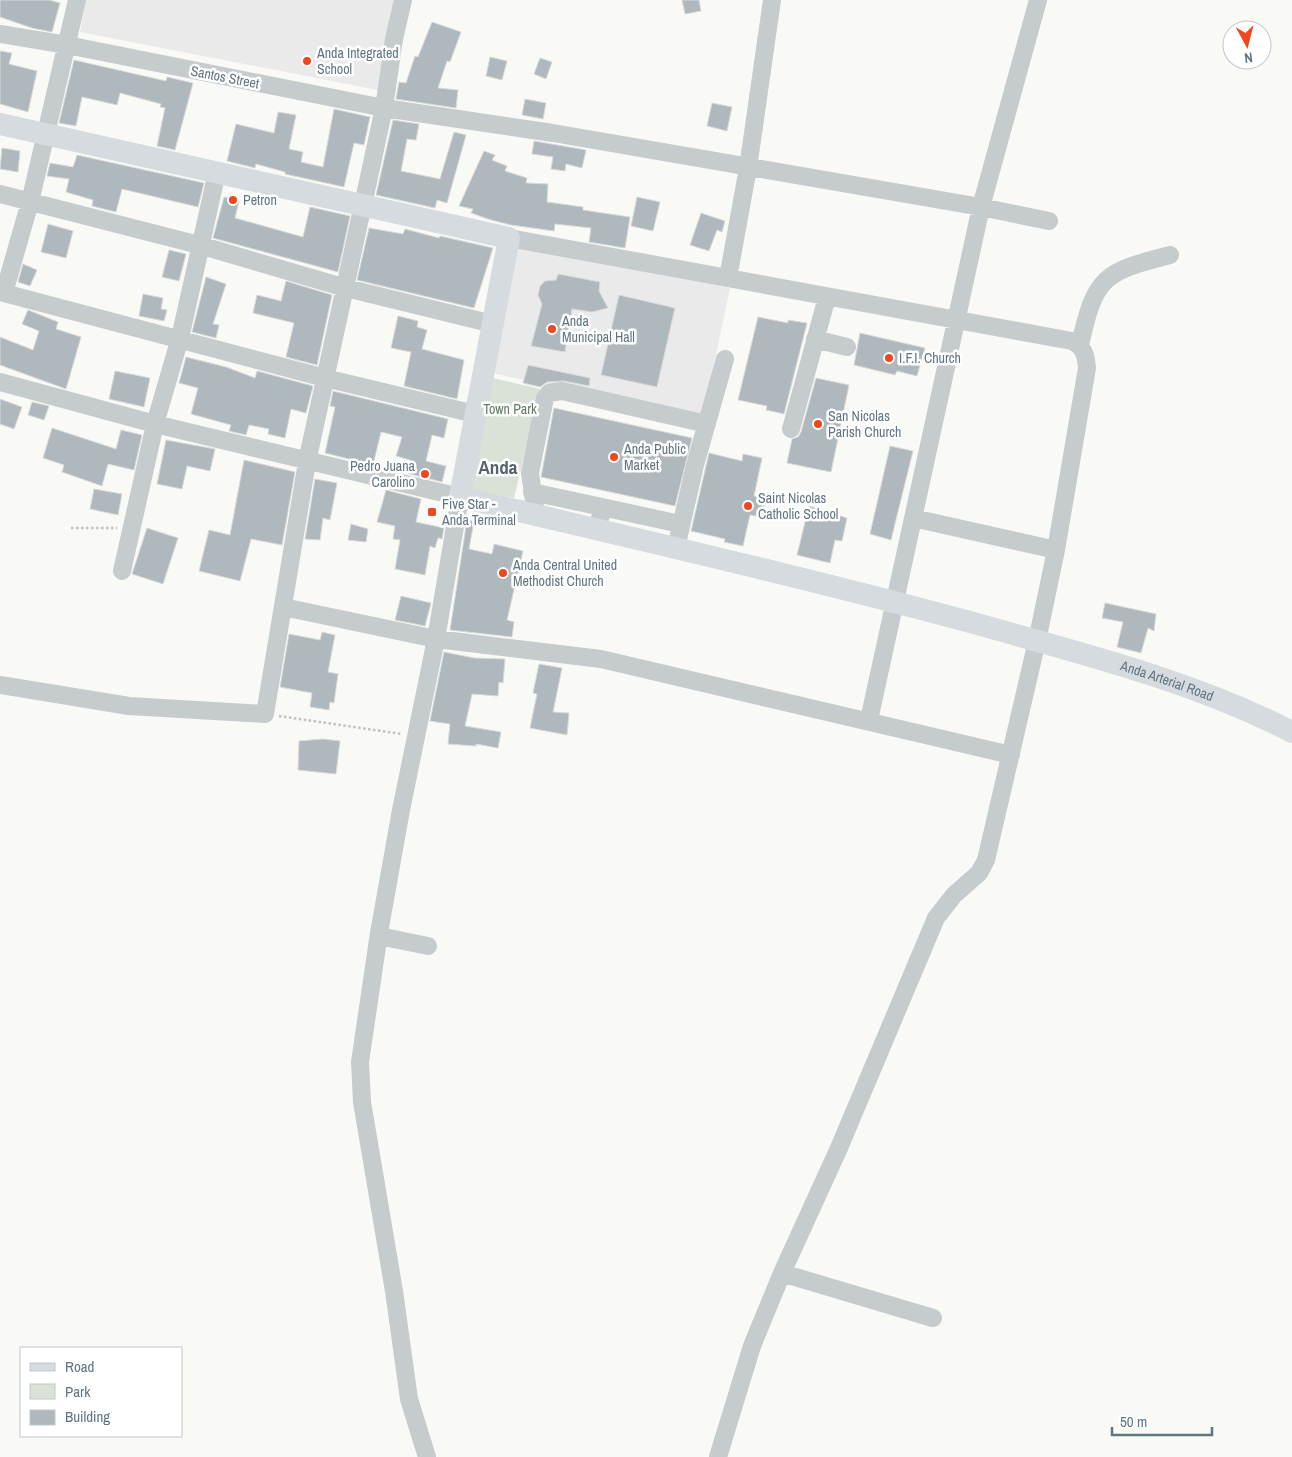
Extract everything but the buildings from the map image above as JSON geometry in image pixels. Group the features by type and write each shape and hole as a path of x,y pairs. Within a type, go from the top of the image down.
{"main road":[{"path":"0,124 509,238 460,497"},
{"name":"Anda Arterial Road","path":"460,497 894,601 1037,640 1201,691 1258,715 1292,732"}],"street":[{"path":"77,0 30,202 2,293 180,338 325,378 475,414"},
{"path":"0,685 129,706 265,714 307,462 384,108 394,39 403,0"},
{"path":"728,278 748,168 772,0"},
{"path":"869,720 957,320 980,206 1038,0"},
{"name":"Santos Street","path":"0,34 67,45 384,108 553,133 748,168 980,206 1049,221"},
{"path":"122,571 155,424 180,338 199,245 217,172"},
{"path":"0,194 199,245 346,288 493,324"},
{"path":"509,238 1072,341 1080,345"},
{"path":"718,1457 752,1346 782,1273 839,1148 936,918 954,895 979,873 986,860 1056,550 1087,368 1086,358 1080,345 1088,308 1095,293 1105,281 1119,271 1135,264 1170,255"},
{"path":"791,428 827,296"},
{"path":"814,339 847,347"},
{"path":"676,548 680,524 725,359"},
{"path":"0,382 155,424 307,462 460,497 418,736 401,810 360,1062 362,1102 394,1290 409,1398 428,1457"},
{"path":"536,515 530,473 544,398 552,392 562,391 593,397 707,424"},
{"path":"532,492 680,524"},
{"path":"598,530 602,507"},
{"path":"913,518 1056,550"},
{"path":"283,607 436,639 601,659 869,720 1010,755"},
{"path":"379,936 428,946"},
{"path":"782,1273 933,1318"}],"path":[{"path":"71,528 132,528"},
{"path":"265,714 418,736"}],"shaded area":[{"name":"Anda Integrated School","path":"86,0 397,0 378,90 80,32"},
{"path":"518,244 730,288 703,417 491,373"}],"green space":[{"name":"Town Park","path":"493,378 540,389 514,498 467,489"}],"place":[{"name":"Anda Integrated School","path":"307,61"},
{"name":"Petron","path":"233,200"},
{"name":"Anda Municipal Hall","path":"552,329"},
{"name":"I.F.I. Church","path":"889,358"},
{"name":"San Nicolas Parish Church","path":"818,424"},
{"name":"Anda Public Market","path":"614,457"},
{"name":"Pedro Juana Carolino","path":"425,474"},
{"name":"Saint Nicolas Catholic School","path":"748,506"},
{"name":"Five Star - Anda Terminal","path":"432,512"},
{"name":"Anda Central United Methodist Church","path":"503,573"}],"district":[{"name":"Anda","path":"498,467"}]}
